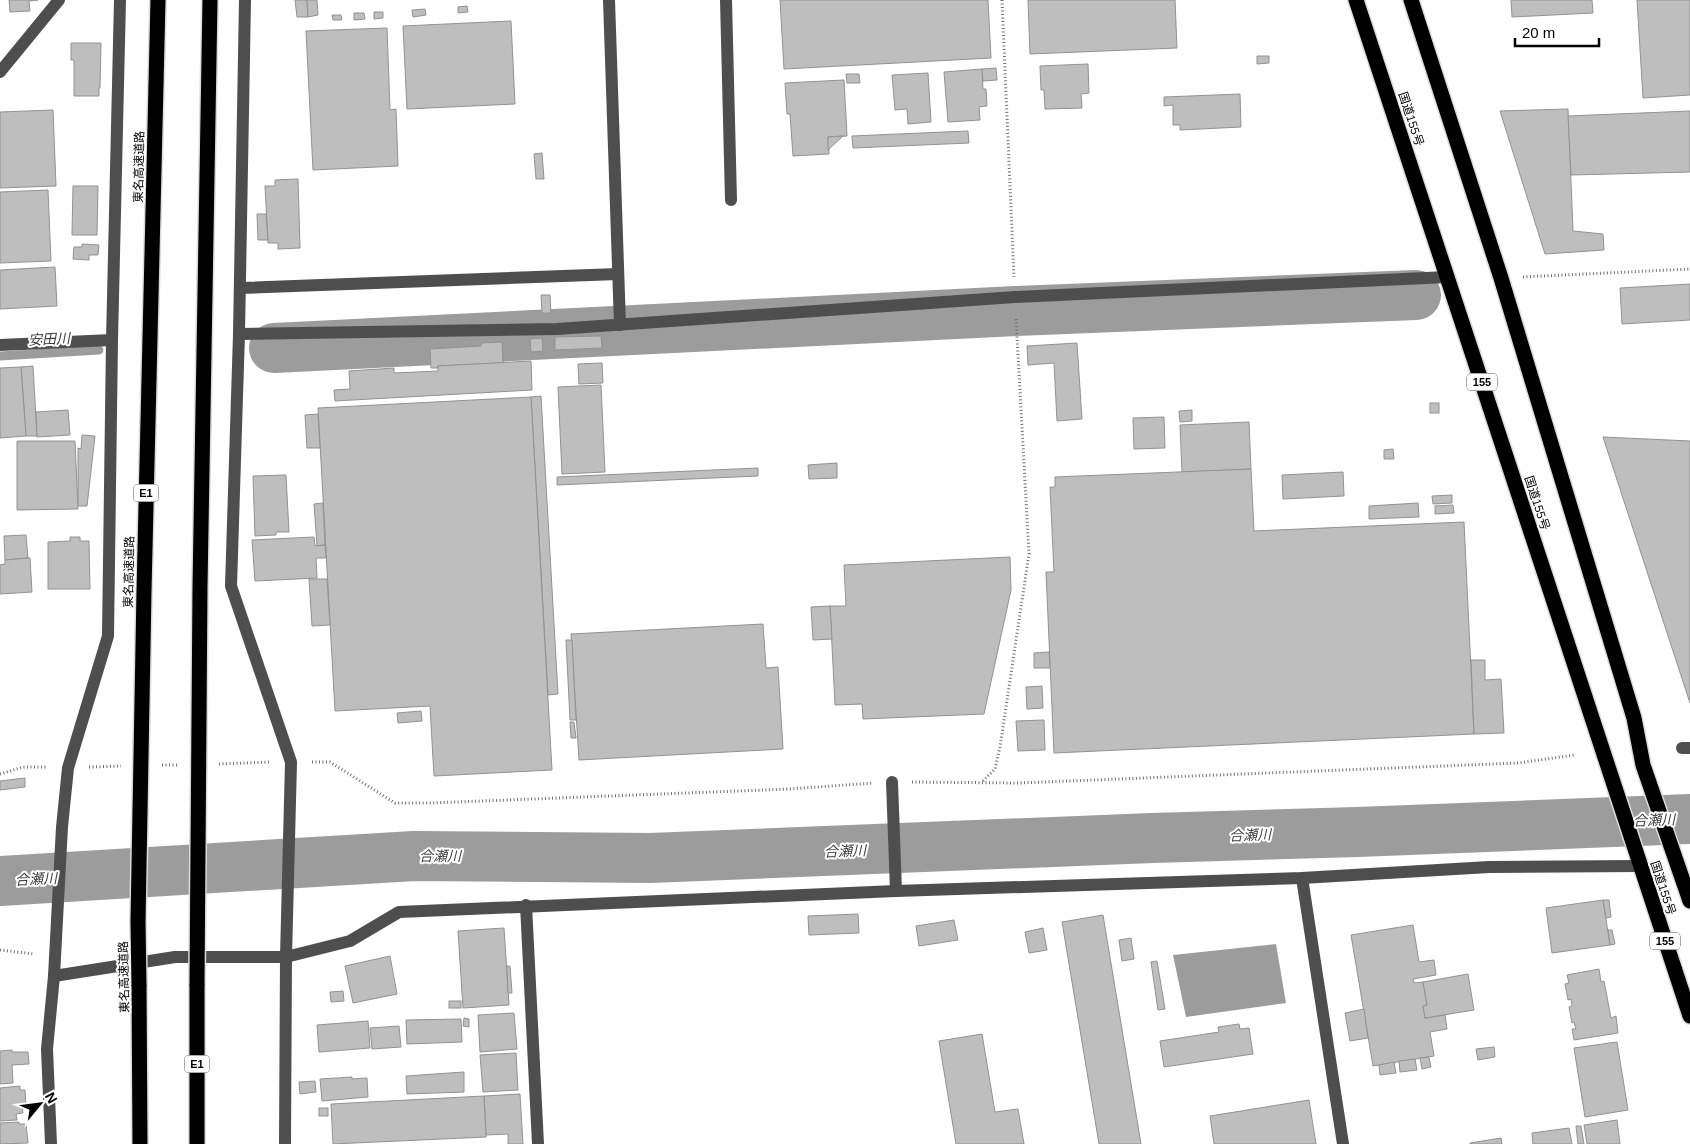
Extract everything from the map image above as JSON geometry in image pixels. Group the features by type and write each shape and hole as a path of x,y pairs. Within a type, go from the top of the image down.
{"highway":[{"name":"東名高速道路","path":"140,1144 138,922 143,611 158,0"},
{"name":"E1","path":"197,1144 200,567 210,0"},
{"name":"国道155号","path":"1356,0 1690,1016"},
{"name":"国道155号","path":"1411,0 1501,278 1634,718 1643,765 1690,901"}],"street":[{"path":"0,72 59,0"},
{"path":"51,1144 47,1049 54,976 62,827 68,768 108,636 112,340 120,0"},
{"path":"245,0 239,334 231,586 291,762 286,957 285,1144"},
{"path":"609,0 620,325"},
{"path":"726,0 731,200"},
{"path":"240,288 618,274"},
{"path":"239,334 557,329 1015,297 1447,277"},
{"path":"0,344 112,340"},
{"path":"892,782 896,891"},
{"path":"54,976 174,957 286,957 350,941 398,912 526,905 896,891 1302,878 1489,866 1640,866"},
{"path":"1302,878 1343,1144"},
{"path":"526,905 538,1144"}],"path":[{"path":"983,781 994,769 1000,747 1029,554 1002,0"},
{"path":"1501,278 1690,269"},
{"path":"291,762 330,762 395,803 432,803 789,789 892,782 983,781 1018,783 1518,763 1574,755"},
{"path":"0,774 23,767 68,768"},
{"path":"0,950 55,957"}],"shaded area":[{"path":"1276,944 1286,1003 1186,1017 1173,955"}],"building":[{"path":"9,0 38,0 29,1 30,11 10,12"},
{"path":"295,0 307,0 308,17 297,17"},
{"path":"307,0 317,0 318,15 308,17"},
{"path":"780,0 988,0 991,58 784,69"},
{"path":"1028,0 1175,0 1177,48 1030,54"},
{"path":"1511,0 1592,0 1593,13 1512,17"},
{"path":"1637,0 1690,0 1690,95 1643,98"},
{"path":"467,6 468,12 458,13 458,7"},
{"path":"425,9 426,15 413,17 412,10"},
{"path":"374,12 383,12 383,18 374,19"},
{"path":"354,13 364,13 365,19 354,20"},
{"path":"332,15 341,15 342,20 333,20"},
{"path":"511,21 515,104 407,109 403,26"},
{"path":"387,28 390,110 396,109 398,166 313,170 306,31"},
{"path":"71,43 101,43 99,96 74,96 74,60 71,60"},
{"path":"1257,56 1269,56 1269,63 1257,64"},
{"path":"1088,64 1089,93 1081,94 1082,108 1045,109 1044,90 1041,90 1040,66"},
{"path":"996,68 997,80 983,81 982,69"},
{"path":"982,69 983,89 986,89 987,106 979,107 980,120 948,122 944,72"},
{"path":"928,73 931,122 908,124 907,109 895,110 892,75"},
{"path":"846,74 859,74 860,83 847,83"},
{"path":"844,80 847,136 828,137 829,154 793,156 790,114 787,114 785,83"},
{"path":"1240,94 1241,127 1180,130 1180,125 1173,125 1173,105 1164,106 1164,97"},
{"path":"1568,109 1573,231 1603,234 1604,250 1545,254 1500,111"},
{"path":"53,110 56,186 0,188 0,112"},
{"path":"1690,111 1690,172 1571,175 1568,116"},
{"path":"968,131 969,143 853,148 852,136"},
{"path":"843,136 828,150 828,137"},
{"path":"542,153 544,179 536,179 534,154"},
{"path":"298,179 300,248 278,249 278,243 268,243 265,186 275,186 275,180"},
{"path":"73,186 98,186 97,235 72,235"},
{"path":"48,190 51,261 0,263 0,192"},
{"path":"257,214 266,214 268,240 258,240"},
{"path":"82,244 99,245 98,255 89,255 89,260 73,259 74,247 82,247"},
{"path":"55,267 57,306 0,309 0,270"},
{"path":"1690,284 1690,320 1622,324 1620,288"},
{"path":"541,295 550,295 551,313 542,313"},
{"path":"601,336 602,348 555,350 555,337"},
{"path":"542,338 543,351 531,352 530,339"},
{"path":"502,342 503,363 438,366 438,368 431,368 430,349 481,346 481,343"},
{"path":"1077,343 1082,419 1057,421 1054,363 1028,365 1027,346"},
{"path":"531,361 532,390 335,401 334,390 350,389 349,371 394,368 394,373 438,371 438,366"},
{"path":"602,363 603,383 579,384 578,364"},
{"path":"33,366 37,436 26,436 21,367"},
{"path":"21,367 26,436 0,438 0,368"},
{"path":"601,385 605,472 562,474 558,387"},
{"path":"541,396 558,694 548,695 531,397"},
{"path":"531,397 552,770 434,776 430,706 335,711 318,408"},
{"path":"1430,403 1439,403 1439,413 1430,413"},
{"path":"68,410 70,435 37,437 36,412"},
{"path":"1192,410 1192,421 1180,422 1179,411"},
{"path":"318,414 320,448 307,448 305,415"},
{"path":"1164,417 1165,448 1134,449 1133,418"},
{"path":"1249,422 1251,469 1182,472 1180,425"},
{"path":"82,435 95,436 87,506 78,506 78,448 81,449"},
{"path":"1603,437 1690,441 1690,703"},
{"path":"17,441 75,441 78,509 17,510"},
{"path":"1393,449 1394,459 1384,459 1384,450"},
{"path":"837,463 837,478 809,479 808,465"},
{"path":"758,468 758,476 557,485 557,477"},
{"path":"1251,469 1254,531 1464,522 1474,734 1054,753 1046,572 1054,572 1050,487 1055,487 1055,477"},
{"path":"1343,472 1344,496 1283,499 1282,475"},
{"path":"286,475 289,532 276,532 276,535 255,536 253,476"},
{"path":"1452,495 1452,503 1433,504 1432,496"},
{"path":"323,503 325,545 317,546 314,504"},
{"path":"1418,503 1419,517 1369,519 1369,506"},
{"path":"1453,505 1454,513 1435,514 1435,506"},
{"path":"26,535 28,558 5,560 4,536"},
{"path":"70,537 80,537 80,541 89,541 90,589 48,589 48,542 70,541"},
{"path":"314,537 315,546 325,545 326,558 316,558 317,578 255,581 252,540"},
{"path":"1010,557 1011,590 984,714 863,719 862,704 835,705 830,606 846,606 844,565"},
{"path":"30,558 32,592 0,594 0,565 5,564 5,560"},
{"path":"309,579 327,579 330,625 312,626"},
{"path":"830,606 832,639 813,640 811,607"},
{"path":"763,624 766,668 778,667 783,749 579,760 571,634"},
{"path":"566,640 572,640 576,720 570,720"},
{"path":"1049,652 1050,668 1034,668 1034,653"},
{"path":"1471,660 1485,660 1485,680 1501,679 1504,733 1474,734"},
{"path":"1042,686 1043,708 1027,709 1026,687"},
{"path":"421,711 422,721 398,723 397,713"},
{"path":"1044,720 1045,750 1018,751 1016,721"},
{"path":"570,722 574,722 576,738 571,738"},
{"path":"25,778 25,787 0,790 0,781"},
{"path":"1603,900 1610,945 1552,953 1546,908"},
{"path":"1603,900 1609,900 1611,917 1606,918"},
{"path":"858,914 859,933 809,935 808,916"},
{"path":"1103,915 1141,1144 1099,1144 1062,922"},
{"path":"954,920 958,940 919,946 916,926"},
{"path":"1413,925 1419,962 1434,960 1436,975 1413,979 1414,983 1423,982 1427,1005 1423,1006 1425,1018 1445,1015 1447,1029 1430,1032 1434,1056 1373,1066 1351,935"},
{"path":"504,928 509,1005 463,1008 458,931"},
{"path":"1043,928 1047,950 1029,953 1025,932"},
{"path":"1608,930 1612,930 1615,944 1610,945"},
{"path":"1131,938 1134,959 1122,961 1119,940"},
{"path":"390,956 397,994 353,1003 345,966"},
{"path":"1157,961 1165,1009 1158,1010 1151,962"},
{"path":"507,966 510,966 512,993 508,993"},
{"path":"1599,969 1601,982 1604,981 1611,1018 1616,1016 1618,1033 1574,1040 1572,1029 1576,1029 1574,1022 1572,1023 1569,1007 1572,1006 1571,999 1568,1000 1565,984 1569,983 1567,975"},
{"path":"1468,974 1474,1010 1425,1018 1423,1006 1427,1005 1423,982"},
{"path":"343,991 344,1001 331,1002 330,992"},
{"path":"449,1001 461,1001 461,1008 449,1008"},
{"path":"1364,1009 1368,1038 1350,1041 1345,1013"},
{"path":"514,1013 517,1049 480,1052 478,1015"},
{"path":"464,1018 469,1019 469,1027 463,1026"},
{"path":"461,1019 462,1042 407,1044 406,1020"},
{"path":"368,1021 370,1048 319,1052 317,1025"},
{"path":"1239,1024 1240,1029 1249,1028 1253,1054 1164,1067 1160,1041 1219,1032 1218,1027"},
{"path":"399,1026 401,1047 372,1049 370,1028"},
{"path":"982,1034 995,1112 1018,1109 1024,1144 956,1144 939,1041"},
{"path":"1617,1042 1628,1110 1585,1117 1574,1048"},
{"path":"1494,1047 1495,1057 1478,1060 1476,1049"},
{"path":"12,1050 12,1052 28,1052 29,1064 12,1065 13,1083 0,1084 0,1051"},
{"path":"516,1053 518,1090 483,1092 480,1055"},
{"path":"1429,1057 1431,1067 1422,1069 1420,1058"},
{"path":"1415,1059 1417,1070 1400,1072 1399,1061"},
{"path":"1394,1062 1396,1073 1380,1075 1379,1065"},
{"path":"464,1072 464,1092 407,1094 406,1076"},
{"path":"352,1077 352,1079 367,1078 368,1097 322,1101 320,1079"},
{"path":"315,1081 316,1092 300,1094 299,1082"},
{"path":"20,1086 20,1090 25,1090 26,1107 22,1107 23,1113 16,1114 17,1120 0,1121 0,1088"},
{"path":"520,1094 523,1144 508,1144 508,1134 486,1135 484,1096"},
{"path":"484,1096 486,1137 333,1144 331,1104"},
{"path":"1309,1100 1316,1144 1214,1144 1210,1116"},
{"path":"319,1108 328,1108 328,1116 319,1116"},
{"path":"1617,1120 1620,1144 1587,1144 1584,1125"},
{"path":"19,1122 19,1124 26,1124 28,1143 0,1144 0,1123"},
{"path":"1576,1126 1581,1126 1584,1144 1578,1144"},
{"path":"1569,1128 1572,1144 1533,1144 1532,1133"},
{"path":"1501,1138 1502,1144 1470,1144 1470,1143"}],"waterway":[{"path":"274,348 1016,311 1416,295"},
{"name":"安田川","path":"0,356 99,350"},
{"name":"合瀬川","path":"0,881 414,856 650,858 1690,819"}]}
